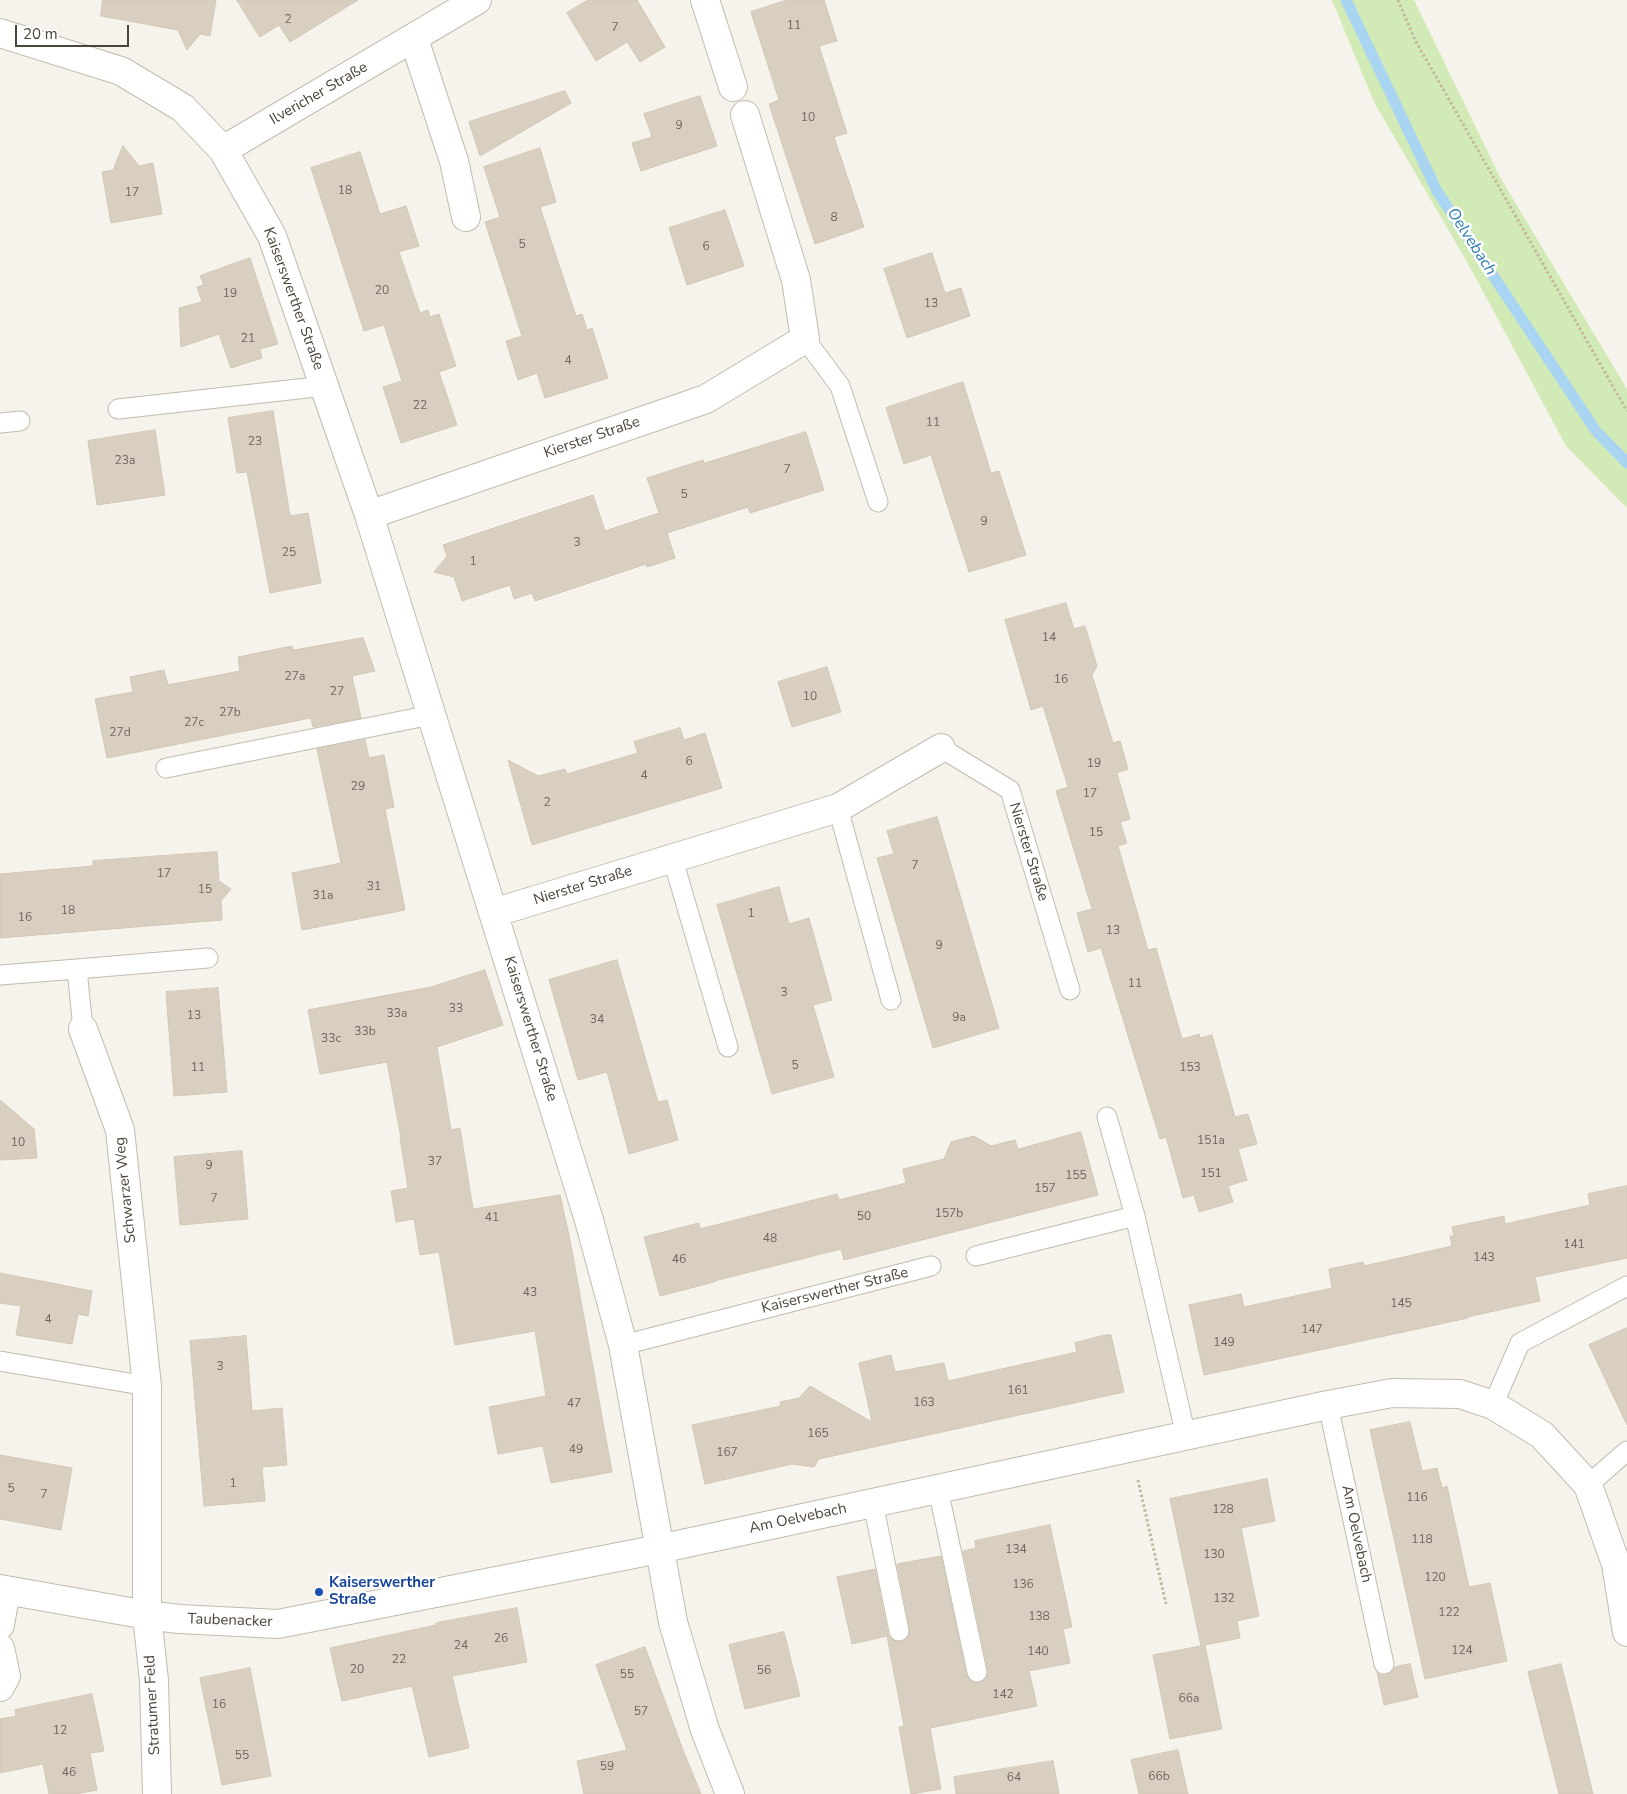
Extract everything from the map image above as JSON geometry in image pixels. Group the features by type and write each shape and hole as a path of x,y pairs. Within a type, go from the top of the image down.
{"street":[{"name":"Ilvericher Straße","path":"223,150 478,0"},
{"path":"705,0 733,87"},
{"name":"Kaiserswerther Straße","path":"0,33 121,71 183,108 223,150 272,236 368,515 589,1220 623,1345 673,1622 705,1730 730,1794"},
{"path":"414,38 454,160 466,217"},
{"path":"745,115 796,280 805,339"},
{"name":"Kierster Straße","path":"368,515 706,400 805,339"},
{"name":"Nierster Straße","path":"494,913 673,860 838,808 941,748"},
{"name":"Schwarzer Weg","path":"83,1029 120,1130 147,1386 147,1615"},
{"name":"Am Oelvebach","path":"659,1549 1328,1405 1392,1393 1460,1394 1493,1405 1542,1435 1588,1485 1621,1563 1627,1632"},
{"name":"Taubenacker","path":"0,1625 3,1589 147,1615 179,1619 278,1624 659,1549"},
{"name":"Stratumer Feld","path":"147,1615 154,1681 157,1794"},
{"path":"0,1648 6,1676 0,1687"}],"lane":[{"path":"805,339 840,386 878,502"},
{"name":"Kaiserswerther Straße","path":"118,409 325,386"},
{"path":"0,423 20,421"},
{"path":"166,768 431,715"},
{"name":"Nierster Straße","path":"941,748 1010,790 1070,990"},
{"path":"838,808 891,1000"},
{"path":"673,860 728,1047"},
{"path":"0,976 208,958"},
{"name":"Schwarzer Weg","path":"77,969 83,1029"},
{"path":"1107,1117 1135,1216 1186,1436"},
{"path":"976,1256 1135,1216"},
{"name":"Kaiserswerther Straße","path":"623,1345 931,1266"},
{"path":"1493,1405 1520,1343 1627,1286"},
{"path":"0,1360 147,1386"},
{"name":"Am Oelvebach","path":"1328,1405 1384,1664"},
{"path":"1588,1485 1627,1451"},
{"path":"938,1489 977,1672"},
{"path":"873,1503 899,1631"}],"path":[{"path":"1398,0 1415,40 1627,411"},
{"path":"1130,1448 1166,1604"}],"green space":[{"path":"1332,0 1414,0 1501,179 1627,389 1627,508 1566,446 1471,269 1374,102"}],"building":[{"path":"103,0 216,0 210,36 200,34 187,50 178,30 101,16"},
{"path":"237,0 358,0 290,42 279,25 260,37"},
{"path":"588,0 637,0 665,47 640,62 627,42 596,61 567,13"},
{"path":"787,0 824,0 837,41 819,46 847,133 834,137 864,227 815,244 769,104 779,100 751,12"},
{"path":"565,91 571,103 480,156 469,122"},
{"path":"700,96 717,146 641,171 632,143 652,137 644,114"},
{"path":"123,146 139,166 153,163 162,214 111,223 102,172 113,170"},
{"path":"540,148 556,202 540,207 576,316 582,314 587,330 592,328 608,378 545,398 537,373 518,380 506,341 522,336 485,222 500,217 484,167"},
{"path":"360,152 380,214 406,206 419,246 399,252 420,313 428,310 430,317 439,314 456,366 439,372 457,425 401,443 383,387 402,381 384,325 364,331 311,168"},
{"path":"725,210 744,266 687,285 669,228"},
{"path":"932,253 945,293 961,288 970,316 907,338 884,269"},
{"path":"250,258 278,344 260,349 262,358 231,368 219,334 181,347 179,308 202,302 197,287 204,285 200,276"},
{"path":"963,382 991,473 999,471 1026,555 969,572 931,455 904,464 886,408"},
{"path":"273,411 290,516 308,513 321,583 270,593 247,472 237,473 228,418"},
{"path":"155,430 165,495 97,505 88,441"},
{"path":"806,432 824,490 750,513 748,507 667,533 675,558 647,567 646,564 535,601 532,593 514,599 510,585 462,601 454,577 434,572 447,556 443,545 593,495 605,531 659,513 647,478 703,460 704,463"},
{"path":"1066,603 1074,629 1085,626 1097,666 1092,675 1113,743 1120,741 1128,769 1117,773 1130,819 1120,822 1127,843 1118,846 1148,950 1156,948 1182,1039 1199,1034 1200,1038 1212,1035 1235,1117 1248,1114 1257,1144 1238,1149 1247,1180 1228,1186 1233,1202 1199,1212 1194,1195 1183,1198 1166,1137 1160,1139 1101,948 1088,952 1077,913 1092,909 1056,791 1068,787 1043,706 1031,710 1005,620"},
{"path":"363,638 375,671 352,676 361,718 313,727 311,718 107,758 95,699 133,692 130,677 164,670 168,685 240,671 238,657 292,646 293,650"},
{"path":"827,667 841,712 792,727 778,682"},
{"path":"680,728 684,740 705,733 722,788 532,845 508,760 538,776 565,769 567,774 638,753 634,742"},
{"path":"365,740 369,758 384,755 394,807 385,809 405,910 302,930 292,873 341,863 317,749"},
{"path":"937,817 999,1028 933,1048 877,858 894,854 887,831"},
{"path":"217,852 219,881 231,889 221,901 222,920 0,938 0,874 93,866 93,861"},
{"path":"779,887 789,924 809,918 832,1000 813,1005 834,1077 772,1094 717,905"},
{"path":"617,960 658,1102 667,1100 678,1140 629,1154 607,1072 578,1080 549,980"},
{"path":"485,970 503,1025 437,1047 451,1130 460,1128 473,1209 560,1195 570,1240 612,1472 551,1483 543,1446 498,1454 489,1407 546,1396 535,1331 455,1345 439,1252 420,1255 414,1219 396,1222 391,1191 408,1188 387,1062 320,1074 308,1010 431,987"},
{"path":"218,988 227,1092 174,1096 166,992"},
{"path":"0,1100 34,1129 37,1158 0,1160"},
{"path":"1081,1132 1098,1195 844,1260 841,1249 660,1296 644,1237 699,1223 700,1229 837,1194 839,1200 906,1183 903,1169 944,1159 951,1142 974,1136 991,1146 1015,1140 1018,1149"},
{"path":"242,1151 248,1219 180,1225 174,1157"},
{"path":"1627,1186 1627,1258 1535,1277 1540,1301 1204,1375 1189,1305 1241,1294 1244,1307 1332,1288 1329,1269 1363,1262 1364,1266 1452,1246 1450,1236 1454,1236 1452,1227 1504,1216 1505,1224 1590,1205 1588,1194"},
{"path":"0,1273 92,1291 88,1316 78,1314 72,1344 16,1335 21,1306 0,1303"},
{"path":"1627,1328 1627,1425 1589,1345"},
{"path":"1111,1335 1124,1392 819,1459 814,1467 792,1464 705,1484 692,1425 781,1406 780,1402 799,1398 810,1386 872,1422 859,1363 891,1355 895,1372 944,1363 948,1381 1077,1352 1075,1343"},
{"path":"246,1336 252,1411 282,1408 287,1465 262,1467 265,1501 204,1506 190,1341"},
{"path":"1410,1422 1422,1471 1437,1468 1442,1488 1447,1486 1469,1587 1490,1583 1507,1661 1425,1679 1370,1430"},
{"path":"0,1455 72,1468 61,1530 0,1519"},
{"path":"1267,1479 1275,1521 1241,1528 1259,1616 1237,1621 1240,1638 1205,1645 1222,1729 1170,1739 1153,1655 1201,1646 1170,1499"},
{"path":"1050,1525 1072,1627 1063,1629 1070,1663 1029,1671 1037,1706 930,1728 941,1789 911,1794 899,1727 904,1726 887,1636 852,1644 837,1577 875,1569 888,1634 891,1639 901,1642 907,1639 910,1629 897,1564 941,1556 966,1674 968,1679 980,1683 985,1680 988,1670 963,1551 976,1548 975,1541"},
{"path":"517,1608 527,1662 452,1676 469,1748 429,1757 412,1686 342,1701 330,1648 436,1625 436,1623"},
{"path":"784,1632 800,1696 745,1709 729,1645"},
{"path":"645,1647 701,1794 584,1794 577,1761 627,1750 596,1665"},
{"path":"1410,1664 1418,1697 1384,1705 1377,1672 1381,1675 1387,1675 1395,1667"},
{"path":"1561,1664 1593,1794 1559,1794 1528,1672"},
{"path":"250,1668 271,1776 222,1785 200,1678"},
{"path":"92,1694 104,1751 90,1753 97,1790 76,1794 49,1794 43,1764 0,1773 0,1719 16,1716 15,1710"},
{"path":"1178,1750 1188,1794 1139,1794 1131,1760"},
{"path":"1053,1761 1059,1794 956,1794 954,1777"}],"waterway":[{"name":"Oelvebach","path":"1346,0 1437,191 1596,431 1627,463"}],"place":[{"name":"Kaiserswerther Straße","path":"319,1592"}]}
